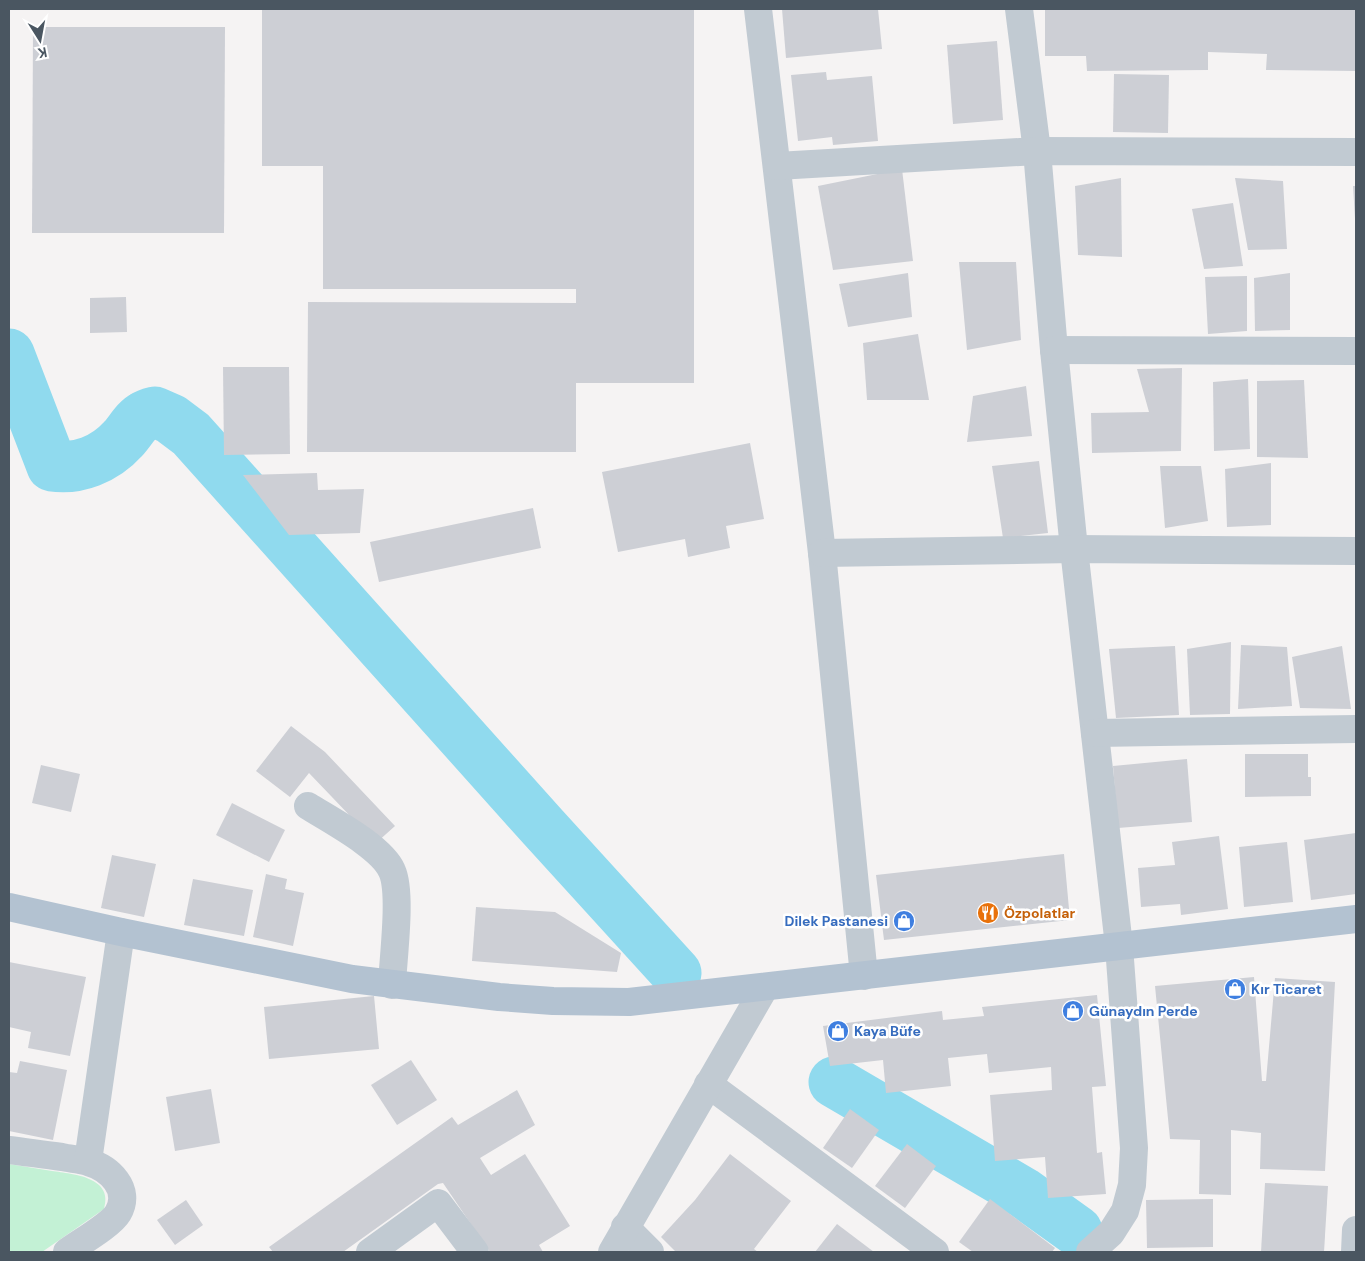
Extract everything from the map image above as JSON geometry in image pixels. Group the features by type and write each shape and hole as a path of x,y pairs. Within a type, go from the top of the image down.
{"main road":[{"path":"9,907 352,979 392,985 553,1001 629,1002 1356,919"}],"street":[{"path":"758,9 822,553 864,976"},
{"path":"1019,9 1037,151 1054,350 1074,548 1119,946 1134,1148 1132,1185 1125,1211 1111,1233 1090,1252"},
{"path":"777,166 1037,151 1356,152"},
{"path":"1054,350 1356,351"},
{"path":"822,553 1074,548 1356,551"},
{"path":"1095,733 1356,729"},
{"path":"308,806 363,841 385,859 392,870 396,885 397,901 392,985"},
{"path":"88,1161 121,932"},
{"path":"612,1252 765,987"},
{"path":"708,1084 935,1252"},
{"path":"9,1150 88,1161 115,1179 122,1192 122,1201 118,1213 67,1252"},
{"path":"370,1252 438,1203 475,1252"},
{"path":"625,1227 650,1252"},
{"path":"1356,1230 1356,1252"}],"green space":[{"path":"9,1164 90,1179 103,1190 105,1198 104,1209 42,1252 9,1252"}],"building":[{"path":"262,9 694,9 694,383 576,383 576,452 307,452 308,302 576,303 576,289 323,289 323,166 262,166"},
{"path":"782,9 878,9 882,49 786,58"},
{"path":"1045,9 1356,9 1356,71 1266,70 1267,54 1208,52 1208,70 1087,71 1086,56 1045,56"},
{"path":"33,27 225,27 224,233 32,233"},
{"path":"997,41 1003,120 953,124 947,45"},
{"path":"826,72 827,80 872,76 878,141 833,145 832,137 798,141 791,75"},
{"path":"1114,74 1169,75 1168,133 1113,132"},
{"path":"902,169 913,261 833,270 818,186"},
{"path":"1121,178 1122,257 1078,255 1075,186"},
{"path":"1235,178 1283,181 1287,249 1248,250"},
{"path":"1353,186 1356,186 1356,219 1355,219"},
{"path":"1233,203 1243,266 1204,269 1192,209"},
{"path":"959,262 1016,262 1021,340 967,350"},
{"path":"908,273 912,317 848,327 839,284"},
{"path":"1290,273 1290,330 1255,331 1254,278"},
{"path":"1247,276 1247,331 1208,334 1205,277"},
{"path":"126,297 127,332 90,333 90,298"},
{"path":"918,334 929,400 867,400 863,343"},
{"path":"223,367 289,367 290,454 224,455"},
{"path":"1182,368 1181,451 1092,453 1091,413 1149,412 1137,369"},
{"path":"1248,379 1250,449 1214,451 1213,382"},
{"path":"1304,380 1308,458 1257,457 1257,381"},
{"path":"1026,386 1032,436 967,442 973,396"},
{"path":"750,443 764,519 726,526 730,548 688,557 685,539 618,552 602,472"},
{"path":"1039,461 1048,533 1003,538 992,466"},
{"path":"1271,463 1271,525 1227,527 1225,469"},
{"path":"1160,466 1201,466 1208,521 1165,528"},
{"path":"317,473 318,490 364,489 360,533 289,535 243,475"},
{"path":"533,508 541,548 379,582 370,542"},
{"path":"1231,642 1230,714 1190,715 1187,649"},
{"path":"1241,645 1287,647 1292,706 1238,709"},
{"path":"1175,646 1179,715 1116,718 1109,649"},
{"path":"1342,646 1351,709 1300,708 1292,657"},
{"path":"291,726 325,752 395,826 376,843 309,773 290,797 256,771"},
{"path":"1245,754 1308,754 1308,777 1311,777 1311,796 1245,797"},
{"path":"1187,759 1192,822 1118,828 1113,766"},
{"path":"41,765 80,774 71,812 32,803"},
{"path":"232,803 285,830 269,862 216,835"},
{"path":"1356,833 1356,894 1311,900 1304,840"},
{"path":"1219,836 1228,909 1181,915 1180,904 1141,907 1138,868 1175,865 1172,842"},
{"path":"1287,842 1293,902 1244,907 1239,847"},
{"path":"1064,854 1070,920 884,940 876,875"},
{"path":"112,855 156,864 144,917 101,908"},
{"path":"266,874 287,879 285,889 304,893 293,946 253,937"},
{"path":"193,879 253,890 244,936 184,925"},
{"path":"476,907 555,912 621,953 617,972 472,961"},
{"path":"9,962 86,977 70,1056 28,1048 31,1032 9,1027"},
{"path":"1254,977 1262,1081 1266,1081 1275,978 1335,982 1325,1171 1260,1169 1261,1133 1231,1130 1231,1195 1199,1194 1200,1140 1170,1139 1155,986"},
{"path":"1097,995 1106,1086 1092,1087 1097,1153 1102,1152 1106,1194 1048,1198 1045,1157 995,1161 990,1095 1052,1090 1051,1067 989,1073 987,1054 948,1058 951,1086 886,1093 883,1060 830,1066 823,1026 942,1011 943,1020 984,1016 982,1007"},
{"path":"374,996 379,1049 269,1059 264,1007"},
{"path":"411,1060 437,1100 397,1125 371,1085"},
{"path":"20,1061 67,1070 53,1140 9,1131 9,1072 17,1073"},
{"path":"211,1089 220,1143 175,1151 166,1097"},
{"path":"517,1090 535,1125 480,1158 491,1175 525,1154 570,1226 539,1245 543,1252 490,1252 443,1183 438,1184 343,1252 273,1252 269,1247 452,1117 458,1125"},
{"path":"850,1109 879,1130 852,1168 823,1148"},
{"path":"907,1144 936,1166 905,1208 875,1186"},
{"path":"730,1154 791,1201 754,1249 758,1252 676,1252 661,1237 695,1200"},
{"path":"1265,1183 1328,1186 1324,1252 1261,1252"},
{"path":"990,1199 1055,1248 1052,1252 973,1252 959,1242"},
{"path":"1213,1199 1213,1247 1147,1248 1146,1200"},
{"path":"186,1200 203,1225 175,1245 157,1220"},
{"path":"837,1224 874,1252 815,1252"}],"waterway":[{"path":"9,354 52,466 72,466 99,457 116,446 141,418 155,412 171,419 191,434 676,973"},
{"path":"834,1082 1024,1193 1077,1231"}],"place":[{"name":"Özpolatlar","path":"988,913"},
{"name":"Dilek Pastanesi","path":"904,921"},
{"name":"Kır Ticaret","path":"1235,989"},
{"name":"Günaydın Perde","path":"1073,1011"},
{"name":"Kaya Büfe","path":"838,1031"}]}
